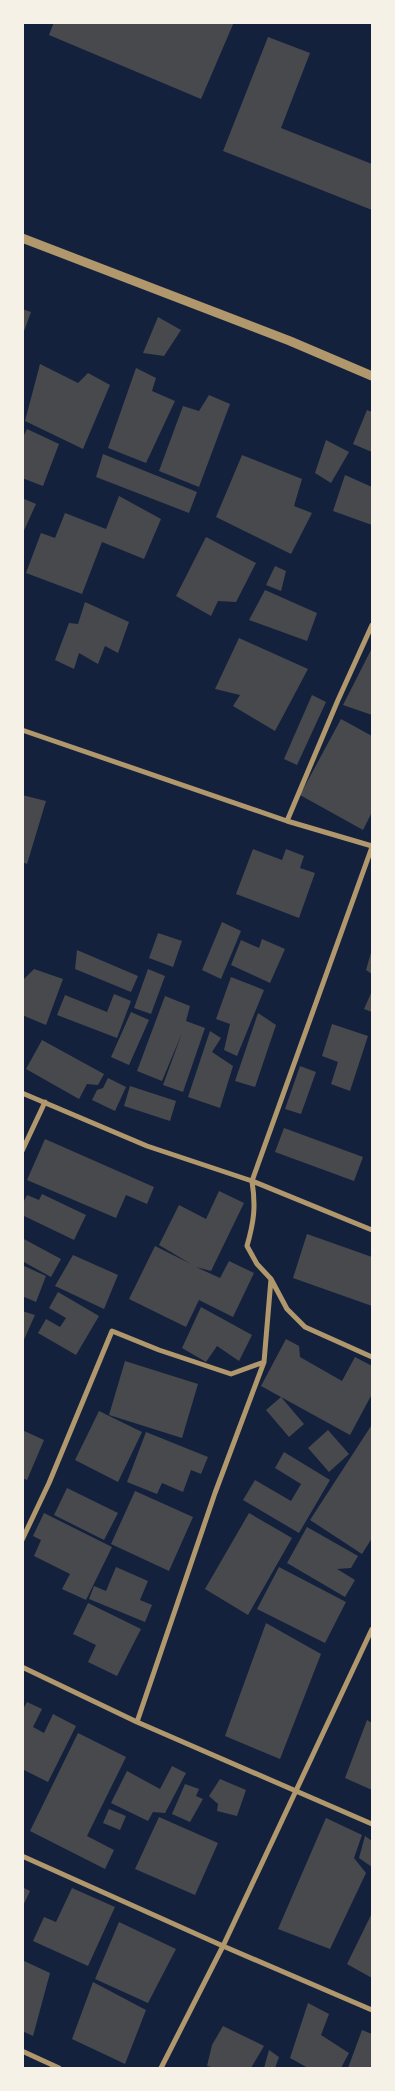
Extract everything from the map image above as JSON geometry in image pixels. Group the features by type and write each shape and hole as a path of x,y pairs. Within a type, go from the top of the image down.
{"street":[{"path":"22,238 290,341 372,376"},
{"path":"287,821 372,625"},
{"path":"22,730 287,821 372,847 252,1181 256,1202 247,1246 257,1264 271,1279 287,1309 305,1327 372,1357"},
{"path":"22,1093 146,1146 252,1181 372,1230"},
{"path":"22,1151 45,1102"},
{"path":"137,1722 215,1493 264,1362 271,1279"},
{"path":"22,1540 49,1483 112,1331 159,1350 231,1374 264,1362"},
{"path":"162,2068 224,1946 372,1629"},
{"path":"22,1667 137,1722 372,1824"},
{"path":"22,1856 372,2010"},
{"path":"22,2052 59,2068"}],"building":[{"path":"54,22 234,22 201,99 49,35"},
{"path":"268,37 310,53 281,128 372,164 372,210 223,151"},
{"path":"22,309 31,312 23,334 22,334"},
{"path":"158,317 181,330 164,356 143,353"},
{"path":"40,364 78,383 88,373 110,385 83,449 25,421"},
{"path":"136,368 156,378 152,391 175,401 146,463 108,448"},
{"path":"209,395 230,404 199,487 159,471 183,406 199,411"},
{"path":"367,410 372,412 372,452 353,444"},
{"path":"27,429 59,444 43,486 22,478 22,439"},
{"path":"326,440 349,452 331,483 315,473"},
{"path":"103,454 197,492 189,513 96,477"},
{"path":"242,455 302,479 294,506 312,513 291,554 216,517"},
{"path":"345,475 372,487 372,525 333,511"},
{"path":"119,496 161,519 144,559 102,542 82,594 26,573 41,533 55,538 65,513 106,529"},
{"path":"22,498 36,504 22,535"},
{"path":"206,537 256,563 236,602 218,601 211,616 176,596"},
{"path":"275,566 286,571 281,591 266,585"},
{"path":"265,590 317,613 307,641 249,620"},
{"path":"85,602 129,622 118,653 105,646 98,664 79,653 74,669 55,660 69,623 78,624"},
{"path":"239,638 308,669 275,731 233,706 240,695 215,689"},
{"path":"372,648 372,715 343,705"},
{"path":"312,695 326,702 297,765 284,759"},
{"path":"341,719 372,736 372,812 363,830 300,795"},
{"path":"22,795 46,801 27,864 22,862"},
{"path":"253,849 282,860 286,849 304,856 300,868 315,873 299,918 236,894"},
{"path":"222,922 241,931 221,979 202,970"},
{"path":"158,933 182,941 173,967 149,958"},
{"path":"262,939 285,949 270,983 231,965 241,940 259,948"},
{"path":"372,949 372,974 366,970"},
{"path":"77,950 138,976 131,992 75,969"},
{"path":"34,969 63,979 46,1025 22,1015 22,984 24,979"},
{"path":"148,969 165,976 151,1014 134,1008"},
{"path":"231,977 264,990 237,1056 224,1050 230,1024 216,1019"},
{"path":"372,991 372,1012 364,1009"},
{"path":"114,994 131,1001 117,1038 57,1015 65,995 107,1012"},
{"path":"165,996 190,1006 186,1021 205,1028 183,1092 163,1085 182,1033 162,1081 137,1071"},
{"path":"131,1012 149,1020 129,1065 111,1057"},
{"path":"258,1013 276,1025 255,1087 235,1081"},
{"path":"332,1024 368,1036 350,1091 331,1084 338,1062 322,1056"},
{"path":"210,1031 221,1038 212,1052 233,1066 220,1108 188,1097"},
{"path":"42,1040 104,1074 98,1085 87,1084 79,1099 26,1069"},
{"path":"300,1066 316,1072 301,1114 285,1109"},
{"path":"108,1078 126,1087 115,1111 92,1100 97,1090 103,1088"},
{"path":"130,1086 176,1101 170,1121 124,1106"},
{"path":"284,1128 363,1157 354,1181 275,1152"},
{"path":"45,1139 154,1187 147,1204 126,1195 116,1218 27,1180"},
{"path":"219,1191 244,1203 211,1271 196,1267 220,1278 229,1261 254,1273 233,1317 199,1300 186,1327 129,1299 155,1246 191,1264 159,1245 179,1205 206,1219"},
{"path":"42,1194 86,1215 74,1240 22,1215 22,1205 27,1195 39,1200"},
{"path":"307,1234 372,1257 372,1306 293,1278"},
{"path":"22,1238 61,1259 51,1277 22,1261"},
{"path":"73,1255 118,1275 104,1309 55,1286"},
{"path":"22,1265 46,1276 36,1302 22,1296"},
{"path":"58,1292 99,1316 76,1355 38,1333 46,1319 60,1327 66,1318 49,1308"},
{"path":"201,1307 252,1335 239,1361 217,1346 206,1362 182,1348"},
{"path":"22,1311 35,1315 22,1344"},
{"path":"286,1339 299,1346 300,1357 342,1381 355,1357 372,1366 372,1394 350,1435 261,1386"},
{"path":"125,1361 198,1384 182,1438 109,1415"},
{"path":"281,1397 304,1424 289,1437 266,1410"},
{"path":"99,1411 142,1432 118,1482 75,1460"},
{"path":"371,1426 372,1538 362,1554 310,1520"},
{"path":"22,1430 44,1440 27,1480 22,1478"},
{"path":"328,1430 349,1454 329,1472 308,1448"},
{"path":"146,1432 208,1457 201,1474 191,1470 183,1492 162,1483 157,1494 127,1482"},
{"path":"284,1452 330,1480 299,1533 243,1500 255,1480 291,1501 301,1484 275,1468"},
{"path":"67,1488 118,1513 104,1540 54,1515"},
{"path":"135,1491 193,1517 169,1571 111,1544"},
{"path":"44,1513 112,1547 86,1600 62,1589 70,1574 34,1556 41,1540 33,1536"},
{"path":"249,1513 292,1538 248,1615 205,1589"},
{"path":"307,1527 358,1556 351,1568 337,1569 355,1580 345,1597 287,1563"},
{"path":"116,1567 148,1581 140,1600 152,1605 145,1622 89,1599 94,1586 106,1591"},
{"path":"279,1567 346,1602 325,1643 257,1609"},
{"path":"88,1603 141,1629 117,1676 88,1662 96,1645 73,1634"},
{"path":"266,1623 321,1654 280,1759 225,1736"},
{"path":"27,1702 42,1709 33,1727 44,1733 53,1714 76,1726 48,1782 22,1769 22,1711"},
{"path":"367,1720 372,1723 372,1790 345,1778"},
{"path":"78,1733 126,1757 87,1836 114,1850 105,1869 30,1831"},
{"path":"172,1766 186,1773 165,1813 153,1812 148,1821 111,1803 127,1771 160,1789"},
{"path":"220,1779 246,1790 237,1816 217,1811 218,1804 209,1796"},
{"path":"185,1784 199,1789 196,1796 203,1799 190,1822 172,1814"},
{"path":"109,1809 126,1816 120,1830 103,1823"},
{"path":"159,1817 218,1843 195,1895 135,1869"},
{"path":"326,1818 362,1835 354,1858 366,1873 330,1949 278,1929"},
{"path":"365,1836 372,1841 372,1867 359,1858"},
{"path":"22,1887 30,1891 22,1908"},
{"path":"72,1888 115,1907 88,1966 33,1941 44,1917 56,1922"},
{"path":"372,1913 372,1978 347,1964"},
{"path":"119,1922 176,1949 148,2003 95,1979"},
{"path":"22,1960 50,1973 33,2036 22,2031"},
{"path":"93,1982 146,2010 125,2064 72,2039"},
{"path":"308,2003 329,2014 321,2035 349,2053 341,2068 308,2068 290,2058"},
{"path":"223,2026 264,2046 251,2068 216,2068 207,2066 212,2045"},
{"path":"362,2030 372,2034 372,2068 348,2068"},
{"path":"269,2050 279,2057 275,2068 264,2068"}]}
